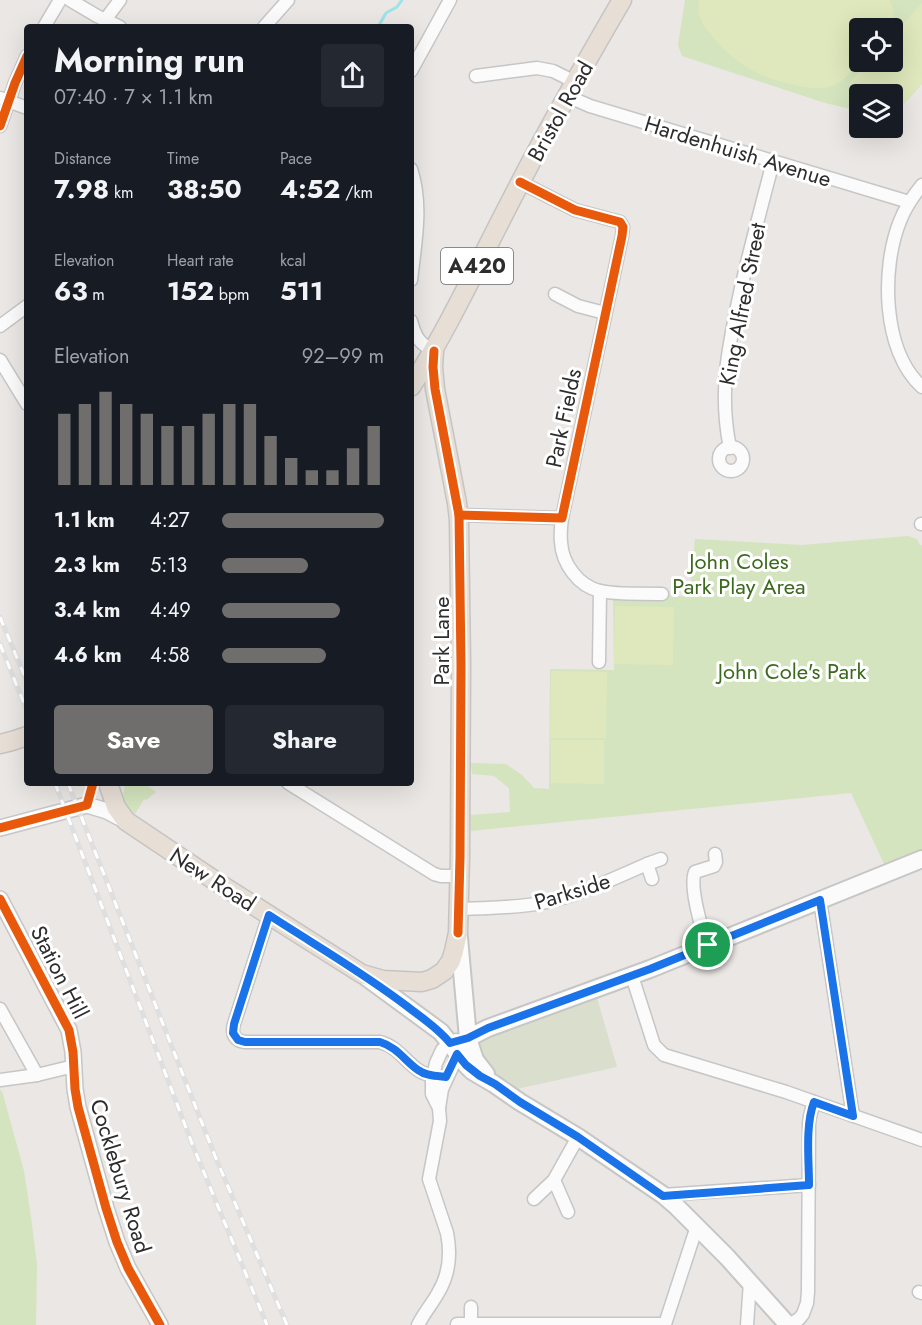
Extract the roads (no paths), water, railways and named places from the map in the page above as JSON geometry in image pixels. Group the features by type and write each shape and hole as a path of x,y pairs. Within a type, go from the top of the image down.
{"main road":[{"name":"Bristol Road","path":"434,351 520,182 622,0"},
{"name":"A420","path":"414,382 434,351"},
{"name":"Park Lane","path":"434,351 433,377 459,515 461,665 458,933 468,1038 475,1060 495,1084"},
{"path":"414,392 420,389 429,391 437,403"},
{"path":"0,744 24,737"},
{"name":"New Road","path":"109,786 116,807 126,821 211,879 362,974 441,1032 472,1071 495,1084"},
{"path":"468,1038 488,1028 632,975 922,859"},
{"name":"New Road","path":"362,974 383,980 403,982 422,982 432,979 444,971 451,961 458,933"},
{"path":"495,1084 578,1137 677,1207 789,1325"}],"street":[{"path":"46,24 60,0"},
{"path":"70,0 114,24"},
{"path":"105,20 120,0"},
{"path":"267,24 288,0"},
{"path":"414,66 450,0"},
{"path":"0,126 4,100 24,62"},
{"name":"Hardenhuish Avenue","path":"476,76 537,68 553,71 590,106 909,202"},
{"path":"4,100 24,107"},
{"name":"King Alfred Street","path":"730,448 724,402 727,356 749,253 772,162"},
{"path":"414,178 418,212 414,248"},
{"name":"Park Fields","path":"520,182 575,210 617,220 623,225 562,518 561,544 568,565 581,581 600,591"},
{"path":"922,185 909,202 899,223 889,278 890,312 895,340 903,361 922,387"},
{"path":"555,294 578,306 605,313"},
{"path":"0,326 24,308"},
{"path":"414,330 422,345 434,351"},
{"path":"0,360 24,399"},
{"path":"459,515 562,518"},
{"path":"599,662 600,591 662,594"},
{"path":"0,828 87,805 105,786"},
{"path":"293,786 434,874 459,876"},
{"name":"New Road","path":"87,805 107,811 126,821"},
{"path":"708,945 701,928 693,880 695,872 714,866 715,854"},
{"name":"Parkside","path":"458,909 549,902 661,860"},
{"path":"646,864 652,879"},
{"name":"Station Hill","path":"0,899 66,1024 72,1045 74,1066"},
{"path":"820,900 853,1116"},
{"path":"269,915 234,1024 233,1033 240,1042 380,1042 394,1047 418,1070 432,1076 446,1077"},
{"path":"632,975 654,1044 664,1055 814,1102 922,1140"},
{"path":"0,1009 37,1075"},
{"path":"439,1108 432,1094 432,1076 436,1064 442,1050 453,1048 468,1038"},
{"path":"418,1325 443,1284 449,1261 447,1233 429,1179 440,1126 439,1108 442,1089 453,1048"},
{"path":"0,1080 37,1075 74,1066"},
{"name":"Cocklebury Road","path":"74,1066 78,1107 117,1242 128,1268 160,1325"},
{"path":"789,1325 802,1317 807,1303 809,1124 814,1102"},
{"path":"534,1200 554,1180 578,1137"},
{"path":"554,1180 568,1212"},
{"path":"663,1196 809,1185"},
{"path":"457,1324 666,1324 697,1226"},
{"path":"747,1325 750,1282"},
{"path":"471,1307 471,1324"}],"waterway":[{"path":"380,24 386,13 397,7 402,0"}],"railway":[{"path":"0,617 24,675"},
{"path":"0,644 24,704"},
{"path":"56,786 193,1146 267,1325"},
{"path":"69,786 215,1156 287,1325"}],"park label":[{"name":"John Coles Park Play Area","path":"739,574"},
{"name":"John Cole's Park","path":"792,671"}]}
